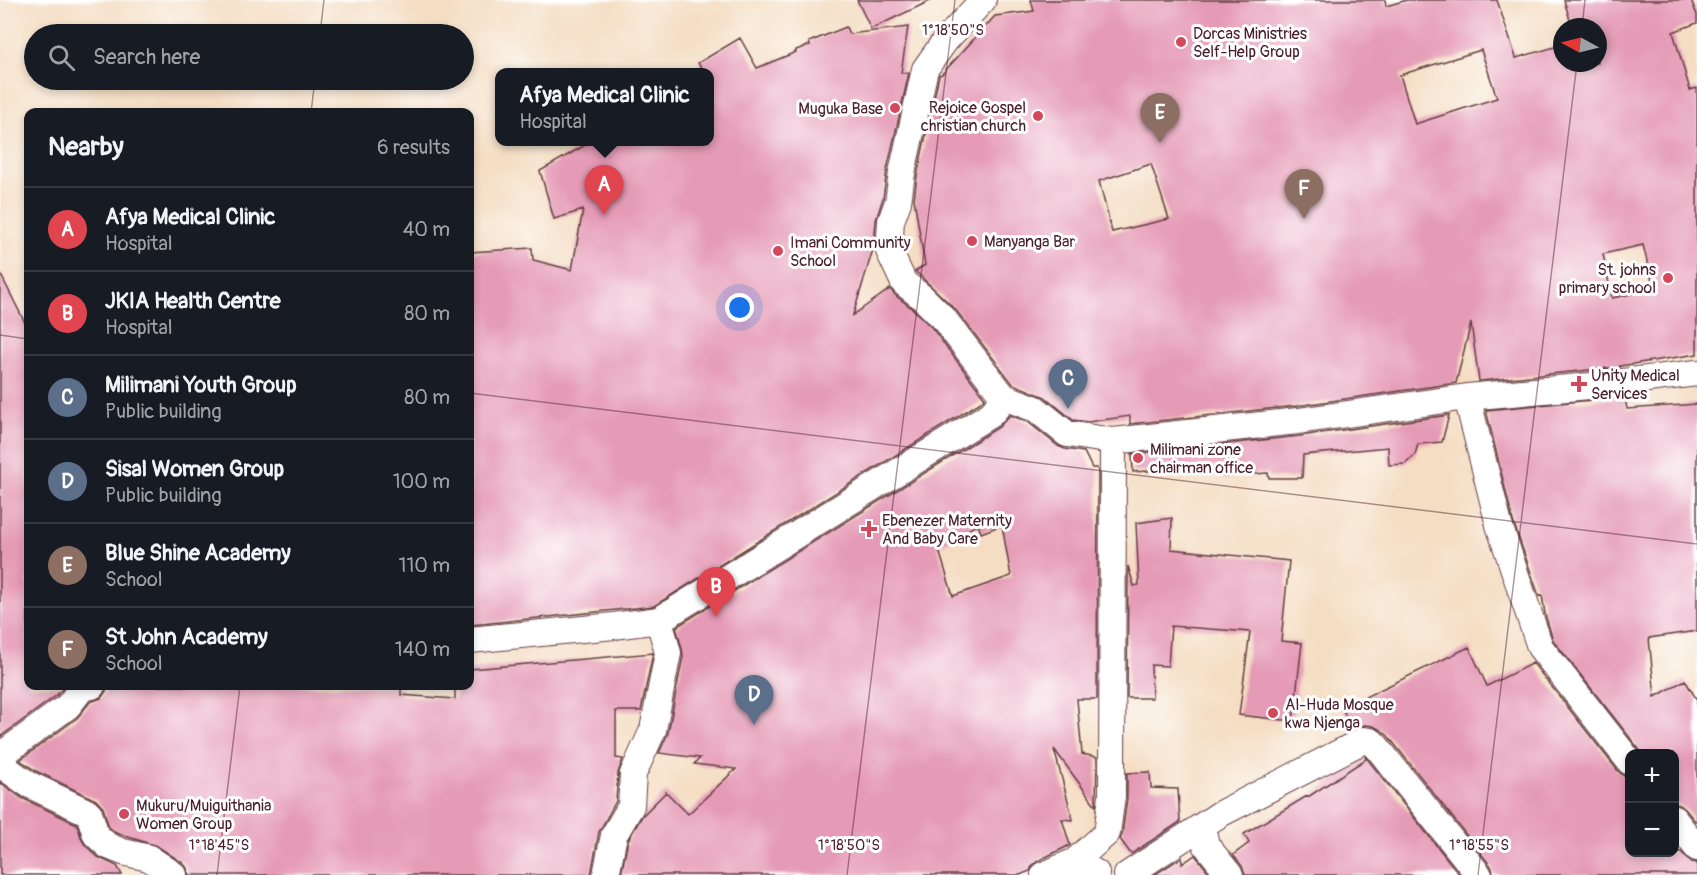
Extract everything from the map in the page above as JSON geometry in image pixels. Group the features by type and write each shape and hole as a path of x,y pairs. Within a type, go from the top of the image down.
{"street":[{"path":"983,0 945,41 925,69 898,202 891,222 889,251 904,283 943,318 1004,397 1036,409 1067,434 1113,441 1298,421 1467,397 1590,386 1697,373"},
{"path":"474,640 658,620 991,414 1004,397"},
{"path":"1467,397 1499,525 1540,647 1625,757"},
{"path":"1044,875 1075,861 1107,833 1112,796 1113,441"},
{"path":"606,875 614,835 631,806 633,774 653,730 668,653 658,620"},
{"path":"0,756 68,706 80,690"},
{"path":"1127,875 1220,814 1364,740 1371,741 1377,747 1479,875"},
{"path":"0,764 28,784 89,813 96,835 108,846 149,858 174,875"},
{"path":"1679,825 1697,848"},
{"path":"1202,826 1206,845 1230,875"},
{"path":"1075,861 1096,875"}],"building":[{"path":"857,0 932,0 871,29"},
{"path":"1031,0 1385,0 1386,6 1407,0 1497,0 1516,58 1553,48 1553,72 1607,72 1607,18 1569,18 1564,0 1691,0 1697,15 1697,23 1673,32 1690,90 1697,88 1697,354 1620,367 1479,381 1471,323 1456,383 1296,406 1130,424 1130,416 1088,422 1073,420 1045,397 1013,384 955,309 915,271 925,265 914,199 939,75 995,16 1034,11","holes":["1481,50 1497,98 1415,124 1400,75","1151,164 1169,219 1112,232 1099,181","1643,245 1654,289 1612,298 1603,254"]},
{"path":"846,27 849,34 908,27 901,73 909,73 883,198 876,220 874,246 853,315 890,289 932,328 985,398 654,606 474,625 474,252 532,248 533,260 572,270 583,210 554,219 540,171 584,146 714,146 714,68 701,68 698,63 740,38 757,68 810,45 809,42"},
{"path":"0,273 24,321 24,690 61,690 0,737"},
{"path":"1625,397 1627,409 1697,404 1697,631 1649,638 1655,697 1685,680 1697,700 1697,820 1695,821 1679,805 1679,749 1639,749 1553,640 1542,595 1539,596 1513,521 1486,410"},
{"path":"1010,415 1028,422 1058,446 1084,452 1092,468 1097,468 1098,472 1097,699 1077,699 1082,754 1097,757 1096,806 1054,749 1073,820 1062,819 1070,845 1038,861 1030,871 1020,875 621,875 628,840 642,816 666,792 688,814 736,769 694,764 700,758 659,753 668,733 683,656 676,627 999,427","holes":["978,524 981,533 1002,525 1011,576 953,596 938,547"]},
{"path":"1449,415 1442,442 1418,444 1415,455 1405,464 1389,465 1388,447 1303,455 1302,478 1269,478 1268,473 1223,476 1222,466 1133,472 1132,454 1300,436"},
{"path":"1172,518 1171,549 1289,561 1281,641 1302,643 1293,721 1239,715 1250,632 1171,626 1168,666 1151,665 1152,698 1127,698 1128,566 1134,586 1139,585 1136,523"},
{"path":"1469,647 1487,686 1533,663 1618,771 1625,776 1625,857 1679,857 1679,852 1681,852 1691,862 1697,863 1697,875 1494,875 1491,866 1388,736 1373,726 1365,725 1352,729 1342,708"},
{"path":"653,653 641,711 616,711 616,758 623,759 618,773 616,801 599,832 591,875 189,875 183,863 157,846 116,833 109,827 103,808 96,800 36,771 20,760 77,718 90,702 101,698 106,690 401,690 401,695 455,699 455,690 474,690 474,669"},
{"path":"1365,756 1460,875 1245,875 1242,866 1233,855 1249,843 1244,834 1308,797 1366,759"},
{"path":"1150,772 1151,788 1178,789 1180,822 1131,854 1120,839 1127,798 1127,773"},
{"path":"0,782 22,798 77,824 86,846 98,857 117,866 122,875 0,875"},
{"path":"1195,855 1211,875 1154,875 1182,857 1182,864"}],"place":[{"name":"Dorcas Ministries Self-Help Group","path":"1181,42"},
{"name":"Muguka Base","path":"895,108"},
{"name":"Rejoice Gospel christian church","path":"1038,116"},
{"name":"Blue Shine Academy","path":"1160,143"},
{"name":"Afya Medical Clinic","path":"604,215"},
{"name":"St John Academy","path":"1304,219"},
{"name":"Manyanga Bar","path":"972,241"},
{"name":"Imani Community School","path":"778,251"},
{"name":"St. johns primary school","path":"1668,278"},
{"name":"Unity Medical Services","path":"1579,384"},
{"name":"Milimani Youth Group","path":"1068,409"},
{"name":"Milimani zone chairman office","path":"1138,458"},
{"name":"Ebenezer Maternity And Baby Care","path":"869,529"},
{"name":"JKIA Health Centre","path":"716,617"},
{"name":"Al-Huda Mosque kwa Njenga","path":"1273,713"},
{"name":"Sisal Women Group","path":"754,725"},
{"name":"Mukuru/Muiguithania Women Group","path":"124,814"}]}
